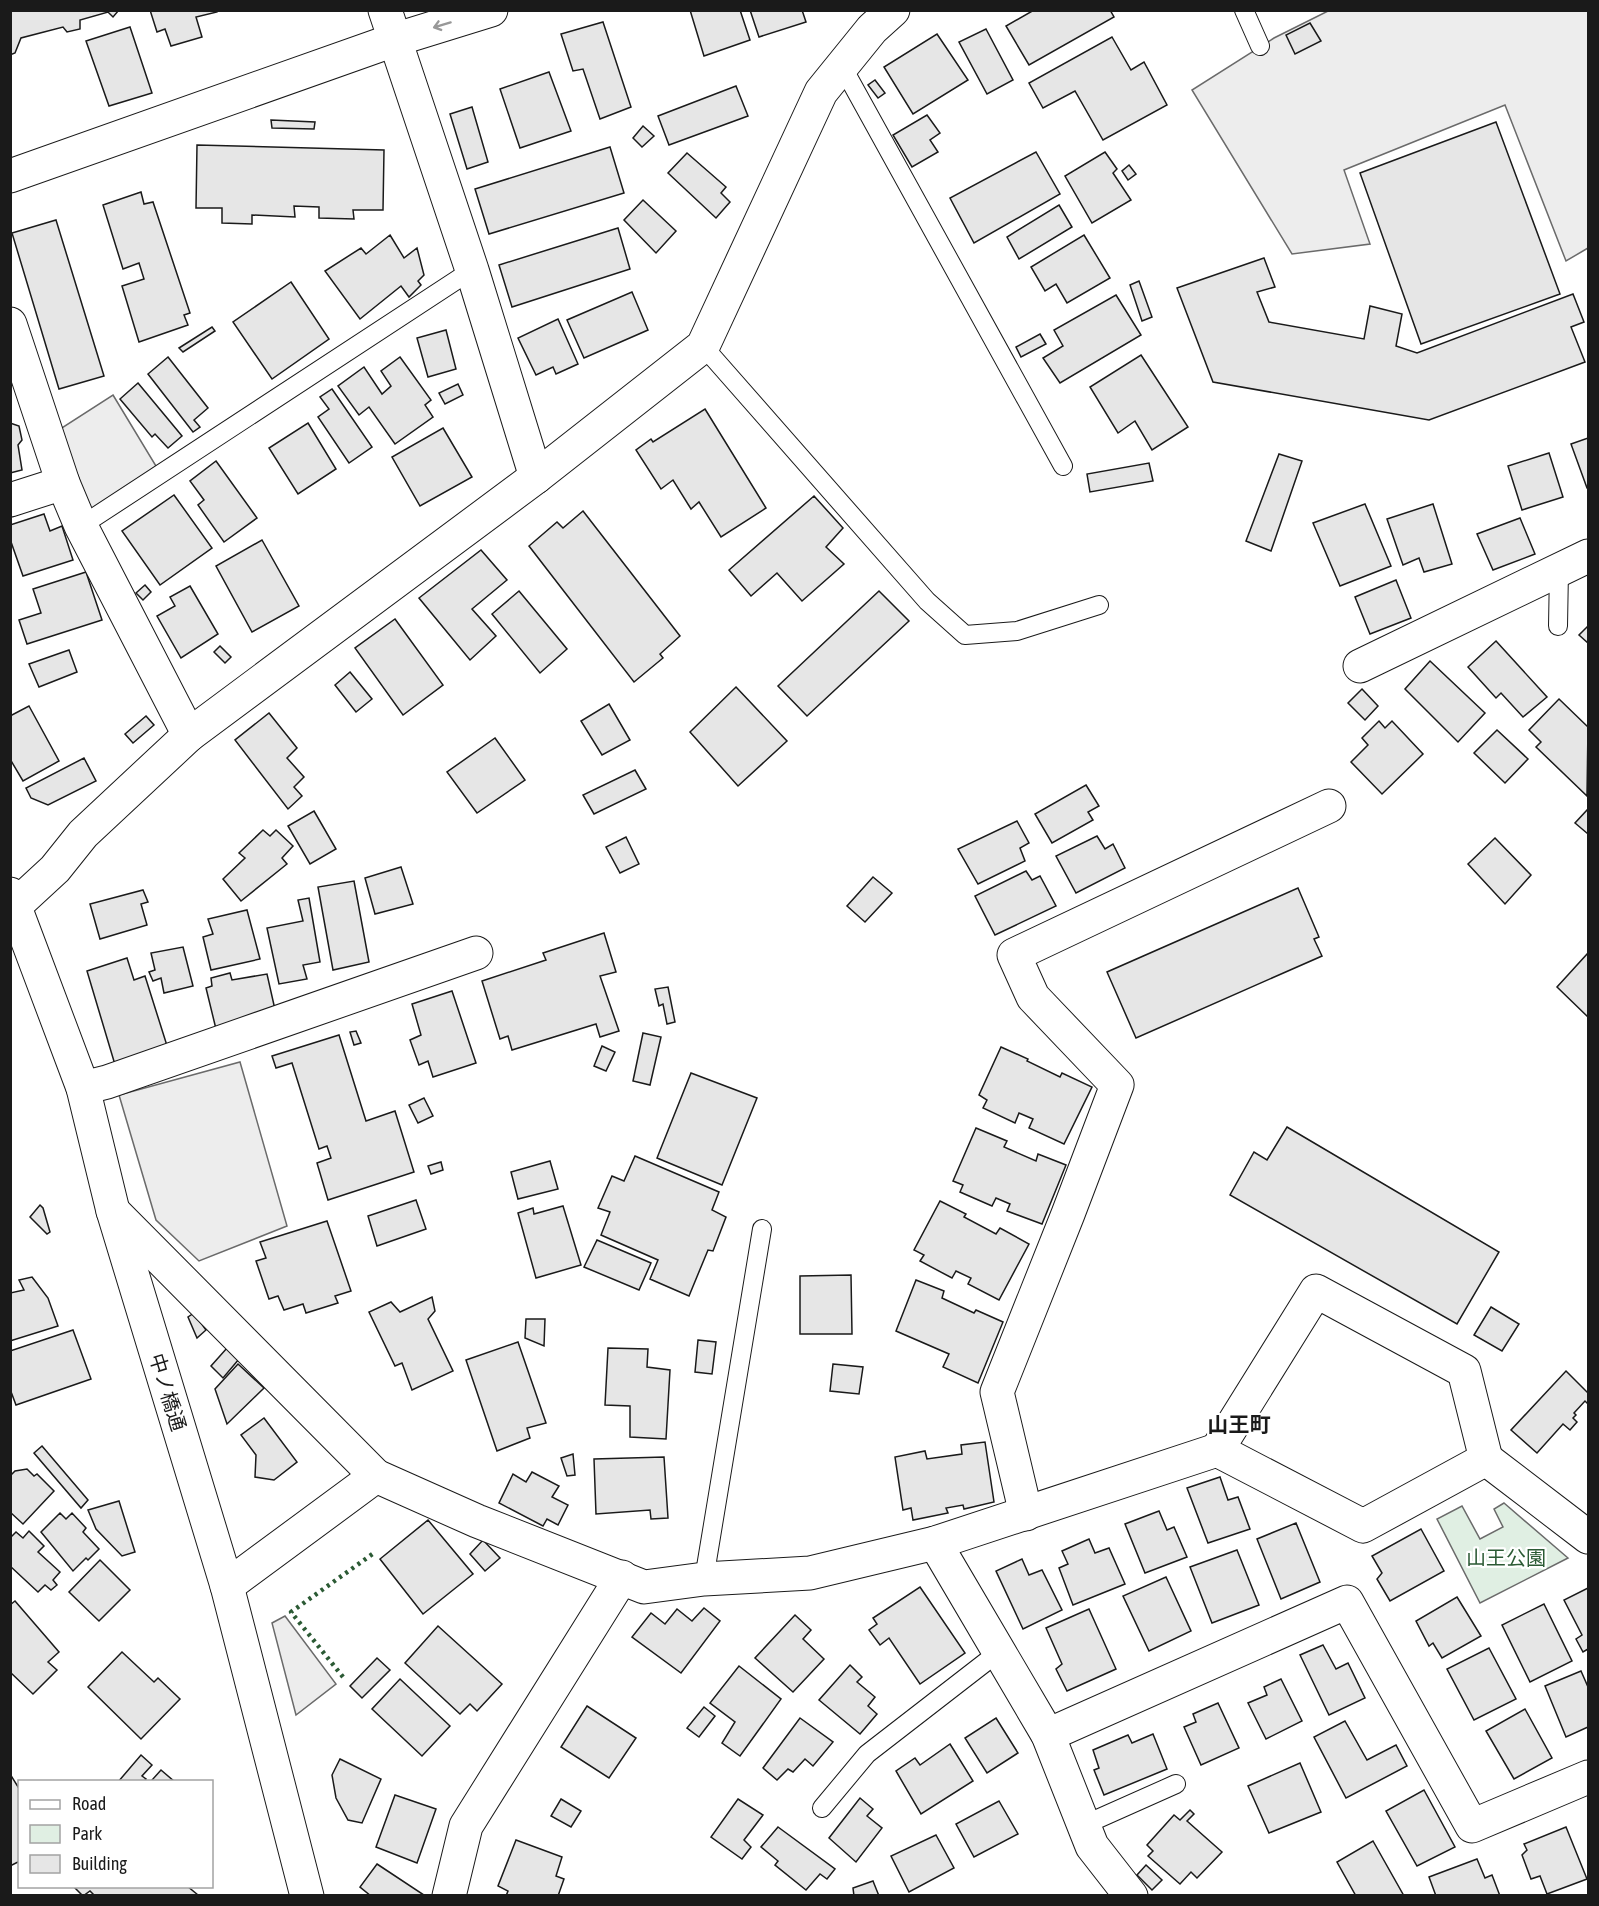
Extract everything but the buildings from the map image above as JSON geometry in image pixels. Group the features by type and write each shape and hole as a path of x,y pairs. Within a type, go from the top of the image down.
{"main road":[{"path":"10,176 390,25 490,10"},
{"path":"13,899 55,869 83,834 189,735 536,477 703,346 821,92 872,29 893,10"},
{"path":"390,25 536,477"},
{"path":"10,324 63,483 81,526 189,735"},
{"path":"10,500 63,483"},
{"path":"1360,666 1588,556"},
{"path":"1026,1514 997,1392 1117,1085 1033,997 1014,955 1329,806"},
{"name":"中ノ橋通","path":"13,899 83,1089 113,1211 227,1586 307,1896"},
{"path":"83,1089 476,953"},
{"path":"113,1211 376,1476 477,1521 644,1587 704,1579 810,1573 935,1543 1217,1450 1316,1291 1464,1371 1486,1459 1588,1537"},
{"path":"1217,1450 1363,1526 1486,1459"},
{"path":"227,1586 376,1476"},
{"path":"935,1543 1048,1735 1092,1846 1131,1896"},
{"path":"449,1896 466,1826 622,1577"},
{"path":"1048,1735 1347,1602 1472,1826 1588,1777"}],"lane":[{"path":"1244,10 1260,46"},
{"path":"842,66 1063,466"},
{"path":"81,526 471,270"},
{"path":"703,346 927,601 965,635 1017,631 1099,605"},
{"path":"1558,626 1559,570"},
{"path":"704,1579 762,1229"},
{"path":"822,1808 867,1754 1000,1651"},
{"path":"1084,1825 1176,1784"}],"green space":[{"name":"山王公園","path":"1504,1503 1568,1558 1480,1603 1437,1519 1462,1506 1480,1539 1503,1527 1494,1509"}],"shaded area":[{"path":"1328,11 1588,11 1588,248 1566,261 1505,105 1344,170 1370,244 1292,254 1192,90 1274,38"},
{"path":"113,395 159,471 90,515 57,431"},
{"path":"240,1062 287,1226 199,1261 156,1220 119,1095"},
{"path":"285,1616 336,1684 296,1715 272,1623"}],"hedge":[{"path":"343,1677 291,1612 374,1553"}],"district":[{"name":"山王町","path":"1239,1424"}]}
